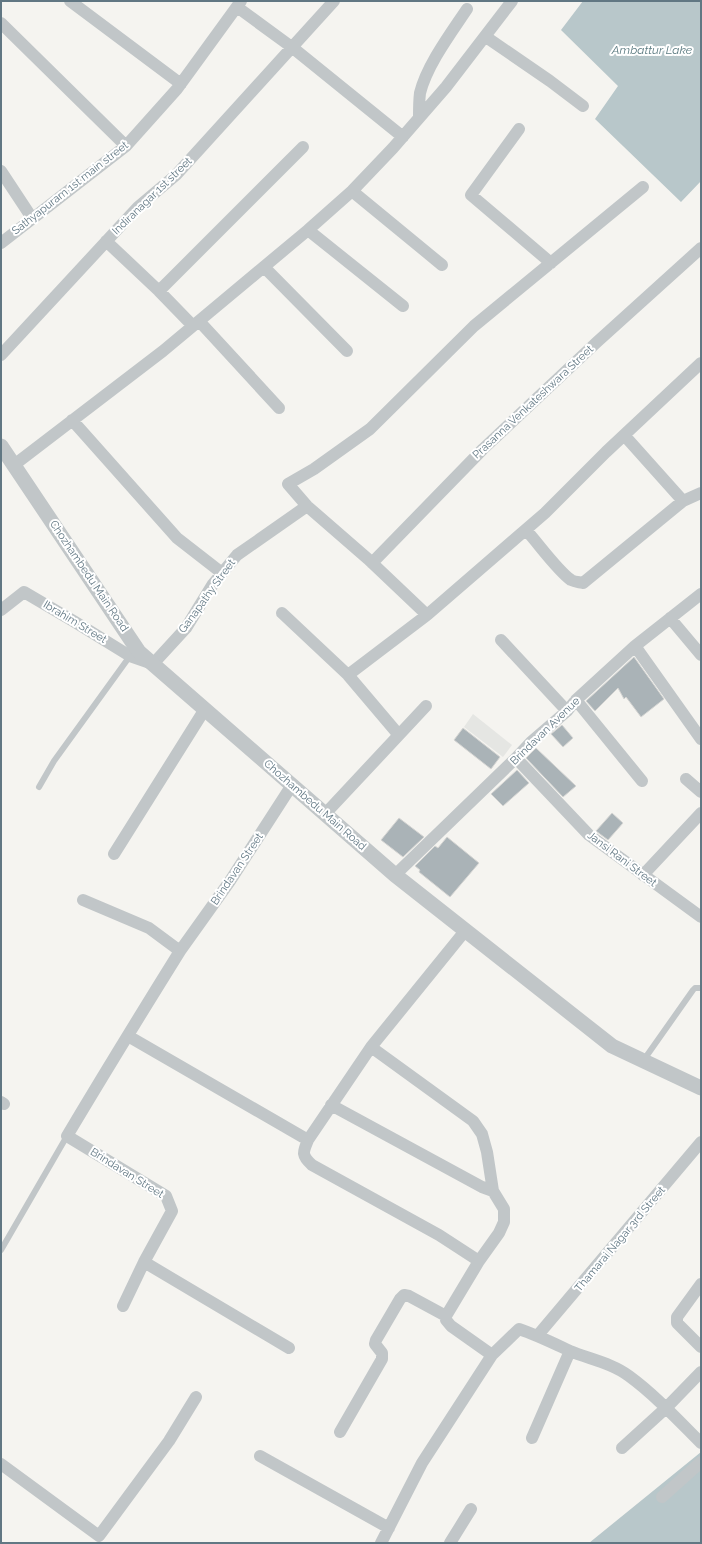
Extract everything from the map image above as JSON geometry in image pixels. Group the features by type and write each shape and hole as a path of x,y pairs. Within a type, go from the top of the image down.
{"street":[{"path":"70,1 181,84"},
{"name":"Indiranagar 1st street","path":"1,355 138,207 176,175 293,48 334,1"},
{"path":"14,465 164,350 308,230 352,191 446,87 486,37 512,1"},
{"path":"239,4 402,137"},
{"name":"Sathyapuram 1st main street","path":"1,243 126,146 181,84 239,4"},
{"path":"420,117 420,97 424,83 438,53 467,9"},
{"path":"1,23 126,146"},
{"path":"486,37 550,81 583,106"},
{"path":"520,129 471,195 551,263"},
{"path":"159,291 303,147"},
{"path":"1,171 32,218"},
{"path":"427,615 372,563 307,506 288,484 314,469 370,429 474,326 642,187"},
{"path":"352,191 442,264"},
{"path":"308,230 403,306"},
{"path":"106,240 159,291 196,323 279,408"},
{"name":"Prasanna Venkateshwara Street","path":"372,563 483,449 597,342 701,248"},
{"path":"264,267 347,351"},
{"path":"348,675 427,615 526,530 701,363"},
{"path":"72,420 177,538 222,573"},
{"path":"624,436 684,501"},
{"name":"Chozhambedu Main Road","path":"1,446 139,652 152,664 395,875 612,1046 701,1088"},
{"path":"526,530 567,576 577,582 583,582 684,501 701,493"},
{"name":"Ganapathy Street","path":"152,664 186,628 213,584 237,555 307,506"},
{"name":"Ibrahim Street","path":"1,610 24,592 130,656 152,664"},
{"name":"Brindavan Avenue","path":"395,875 531,742 567,711 576,700 635,646 701,594"},
{"path":"282,613 348,675 398,734"},
{"path":"670,618 701,655"},
{"path":"501,640 567,711"},
{"path":"635,646 701,739"},
{"path":"576,700 642,781"},
{"path":"325,814 398,734 426,706"},
{"path":"114,854 205,709"},
{"name":"Jansi Rani Street","path":"516,758 589,835 701,917"},
{"path":"686,779 701,792"},
{"name":"Brindavan Street","path":"144,1262 172,1211 166,1196 67,1136 116,1053 180,951 230,881 292,785"},
{"path":"643,875 701,813"},
{"path":"83,900 149,928 180,951"},
{"path":"466,931 371,1047 308,1140 304,1152 305,1158 312,1165 439,1235 479,1261"},
{"path":"128,1036 308,1140"},
{"path":"371,1047 473,1121 482,1134 486,1146 493,1191 504,1209 504,1222 499,1233 479,1261 446,1316 446,1320 451,1326 492,1355"},
{"path":"331,1105 482,1187 493,1191"},
{"name":"Thamarai Nagar 3rd Street","path":"538,1335 701,1142"},
{"path":"123,1306 144,1262 289,1348"},
{"path":"701,1284 677,1317 677,1323 701,1347"},
{"path":"340,1432 382,1359 382,1354 375,1344 376,1340 400,1299 404,1295 409,1296 446,1316"},
{"path":"381,1543 422,1463 492,1355 519,1329 538,1335 570,1351 612,1366 628,1375 666,1408 701,1443"},
{"path":"532,1438 570,1351"},
{"path":"622,1448 666,1408 701,1372"},
{"path":"1,1464 99,1536 168,1441 196,1397"},
{"path":"260,1456 389,1528"},
{"path":"662,1497 701,1462"},
{"path":"450,1543 471,1509"}],"lane":[{"path":"39,787 54,761 130,656"},
{"path":"643,1061 695,988 701,988"},
{"path":"1,1250 67,1136"}],"shaded area":[{"path":"473,714 512,745 503,757 464,727"}],"water":[{"name":"Ambattur Lake","path":"583,1 701,1 701,181 681,202 595,119 618,86 561,30"},
{"path":"701,1452 701,1543 589,1543"}],"building":[{"path":"634,657 664,699 641,717 626,697 624,699 618,688 595,711 586,701"},
{"path":"562,725 573,738 563,747 551,734"},
{"path":"463,728 500,757 491,769 454,740"},
{"path":"536,748 576,786 563,797 526,758"},
{"path":"517,770 529,783 503,806 491,794"},
{"path":"612,813 623,823 608,840 596,831"},
{"path":"399,818 424,837 403,857 381,840"},
{"path":"447,837 479,863 450,897 419,872 420,870 415,866 435,846 438,848"}]}
